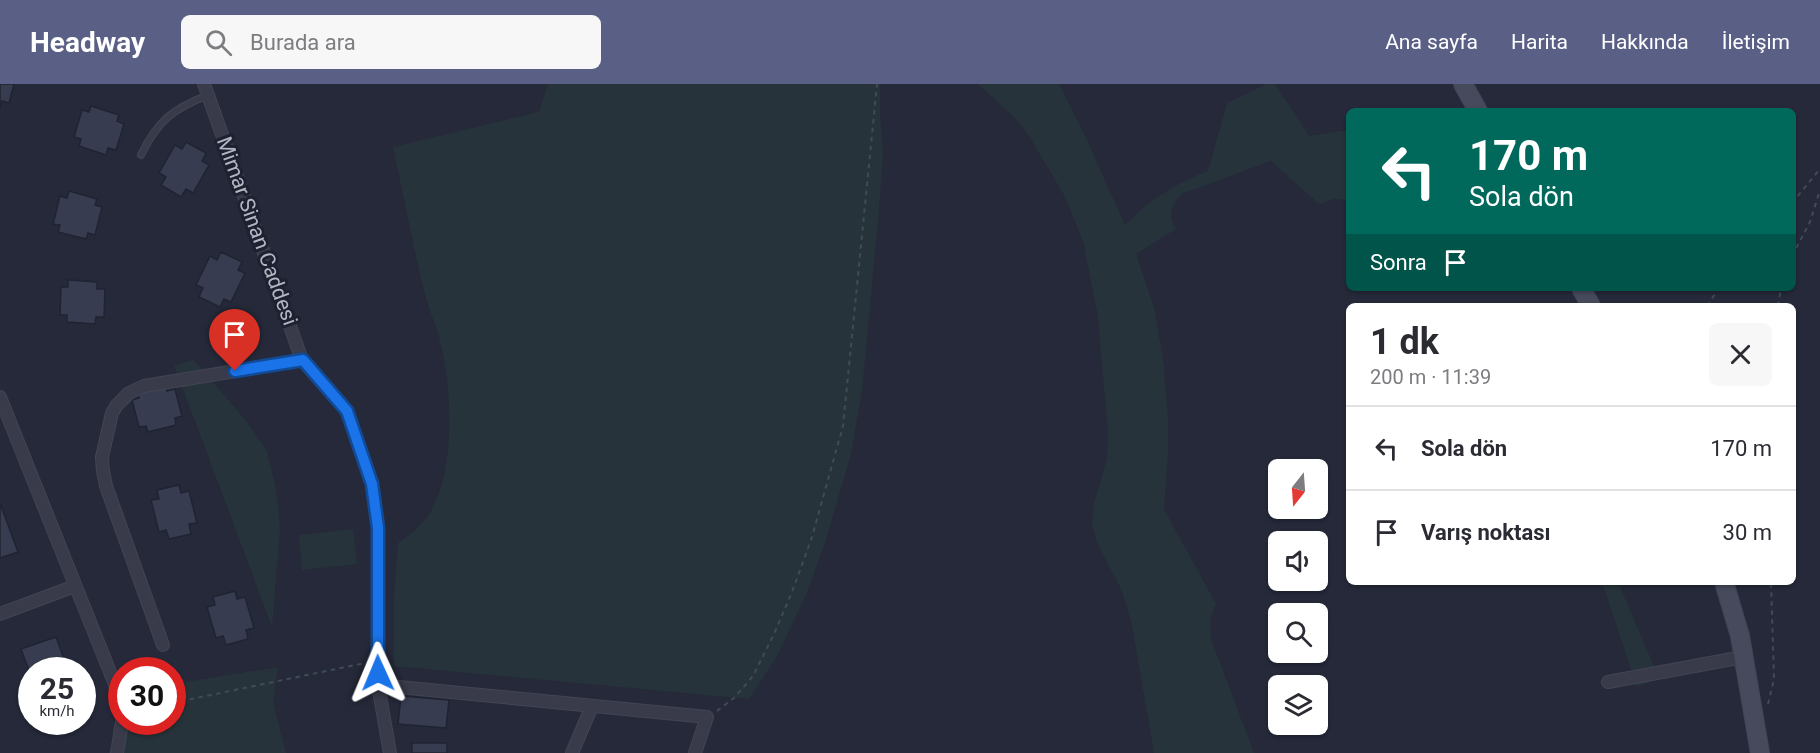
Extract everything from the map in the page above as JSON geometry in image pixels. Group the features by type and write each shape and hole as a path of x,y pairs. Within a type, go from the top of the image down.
{"street":[{"path":"1463,84 1476,108"},
{"name":"Mimar Sinan Caddesi","path":"206,89 303,360 347,411 372,484 378,528 378,685 390,753"},
{"path":"163,645 106,486 102,457 112,413 129,393 144,386 303,360"},
{"path":"0,397 108,667"},
{"path":"1725,585 1740,636 1760,753"},
{"path":"0,614 75,586"},
{"path":"1608,682 1743,657"},
{"path":"378,685 707,717 696,753"},
{"path":"572,753 592,706"},
{"path":"117,753 120,735"}],"lane":[{"path":"141,155 154,131 170,113 206,89"}],"path":[{"path":"707,717 734,698 745,686 770,644 806,556 843,426 877,84"},
{"path":"1796,198 1820,169"},
{"path":"1796,248 1810,222 1820,190"},
{"path":"1766,711 1774,679 1771,585"},
{"path":"186,700 377,661"}],"shaded area":[{"path":"548,84 880,84 883,155 878,221 862,391 851,454 826,540 806,595 777,656 749,699 394,666 394,598 398,543 426,518 440,490 448,448 449,402 439,336 421,279 393,147 539,112"},
{"path":"978,84 1059,84 1125,225 1164,193 1208,171 1227,103 1267,84 1275,84 1309,136 1346,130 1346,200 1334,199 1319,204 1271,161 1182,194 1175,202 1171,215 1176,229 1136,254 1155,311 1164,366 1168,450 1164,509 1216,604 1210,620 1211,639 1254,753 1154,753 1132,625 1122,591 1097,543 1092,524 1094,503 1107,458 1108,433 1098,317 1083,241 1064,195 1029,136 1015,118"},
{"path":"194,360 247,422 267,451 276,489 280,528 272,627 174,365"},
{"path":"353,529 357,564 302,570 299,535"},
{"path":"1603,585 1619,585 1659,678 1637,687"},
{"path":"278,667 273,702 286,753 109,753 117,735 186,735 186,682"}],"building":[{"path":"0,84 14,84 9,103 2,101 0,108"},
{"path":"91,106 119,115 117,121 124,124 116,150 108,148 106,155 79,146 81,139 74,137 82,110 89,112"},
{"path":"186,142 206,153 202,161 209,165 193,193 186,189 181,197 161,185 166,177 159,173 175,145 182,149"},
{"path":"69,191 97,199 95,205 102,207 95,235 88,233 86,239 58,232 60,225 53,224 60,196 67,198"},
{"path":"221,252 242,262 238,270 245,273 231,302 224,299 220,307 199,297 203,288 196,285 210,256 217,260"},
{"path":"68,280 97,282 97,289 105,289 104,317 96,317 95,324 67,322 67,315 60,315 61,287 68,287"},
{"path":"166,384 167,391 175,389 182,416 175,418 176,425 148,432 146,426 139,427 132,400 139,398 138,391"},
{"path":"179,485 181,493 189,491 197,523 189,524 191,534 169,539 166,530 159,532 151,500 159,499 157,490"},
{"path":"0,503 18,552 0,558"},
{"path":"235,591 237,599 245,597 254,628 246,630 248,639 226,645 223,636 216,638 207,607 215,605 213,597"},
{"path":"56,637 63,657 24,657 21,649"},
{"path":"401,696 449,700 446,728 398,724"},
{"path":"412,743 447,743 447,753 412,753"}],"route":[{"path":"235,371 303,360 347,411 372,484 378,528 378,673"}]}
